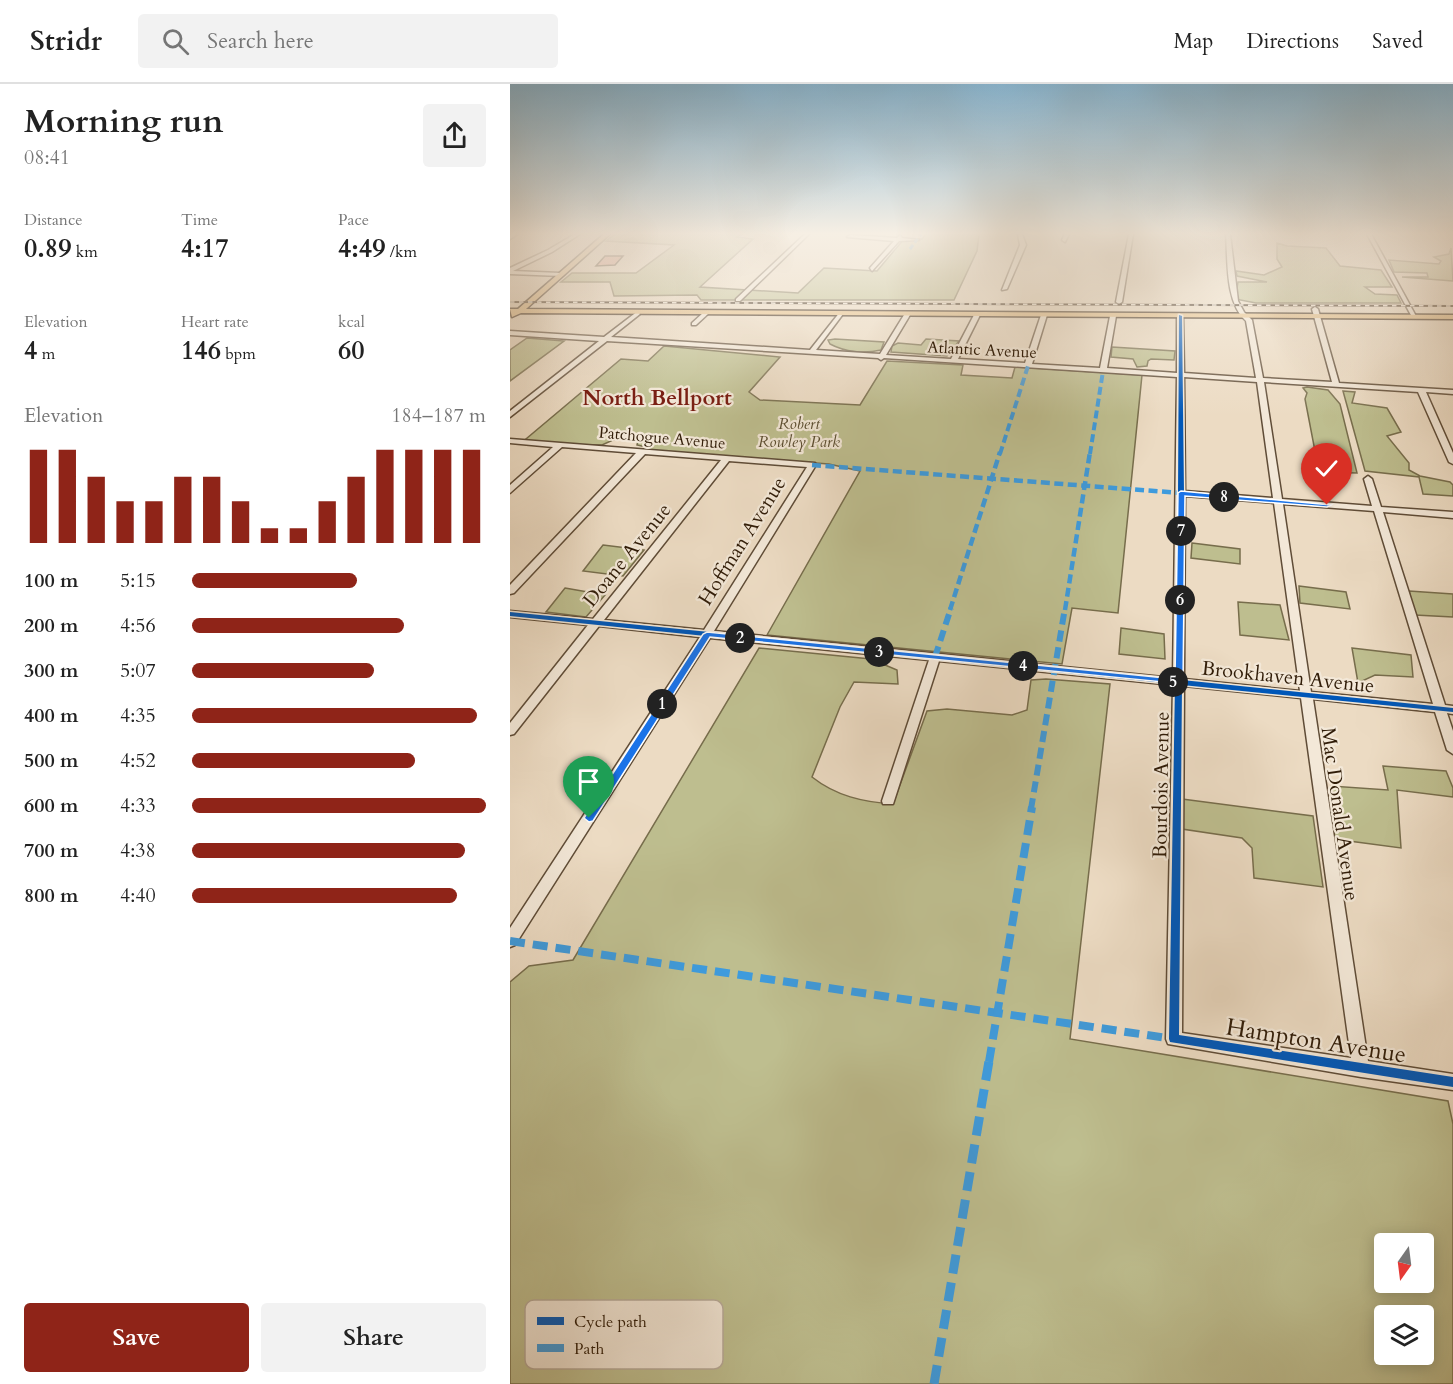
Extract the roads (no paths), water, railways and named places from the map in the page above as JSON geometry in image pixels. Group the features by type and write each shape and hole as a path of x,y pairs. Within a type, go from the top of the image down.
{"main road":[{"path":"510,320 538,295"},
{"path":"510,311 1113,316 1244,316 1316,313 1453,317"}],"street":[{"path":"738,300 744,295"},
{"path":"1119,302 1120,295"},
{"name":"Mac Donald Avenue","path":"1234,295 1235,301 1249,320 1260,380 1361,1069"},
{"path":"1402,295 1414,317"},
{"path":"510,415 638,313"},
{"path":"694,324 706,313"},
{"path":"1316,313 1336,385"},
{"path":"811,353 840,314"},
{"path":"881,358 908,315"},
{"path":"953,362 977,315"},
{"path":"1028,366 1044,315"},
{"path":"1103,371 1113,316"},
{"name":"Bourdois Avenue","path":"1174,1039 1180,682 1180,316"},
{"name":"Atlantic Avenue","path":"510,333 1453,392"},
{"path":"1421,390 1453,462"},
{"name":"Patchogue Avenue","path":"510,441 812,465"},
{"path":"510,490 561,444"},
{"path":"510,591 643,451"},
{"name":"Doane Avenue","path":"510,731 728,458"},
{"name":"Hoffman Avenue","path":"510,941 707,634 812,465"},
{"path":"1368,479 1453,750"},
{"path":"1181,493 1453,514"},
{"name":"Brookhaven Avenue","path":"510,614 1453,710"},
{"path":"888,801 935,657"},
{"name":"Hampton Avenue","path":"1174,1039 1453,1082"}],"railway":[{"path":"510,302 1453,306"}],"district":[{"name":"North Bellport","path":"657,398"}],"park label":[{"name":"Robert Rowley Park","path":"799,433"}]}
